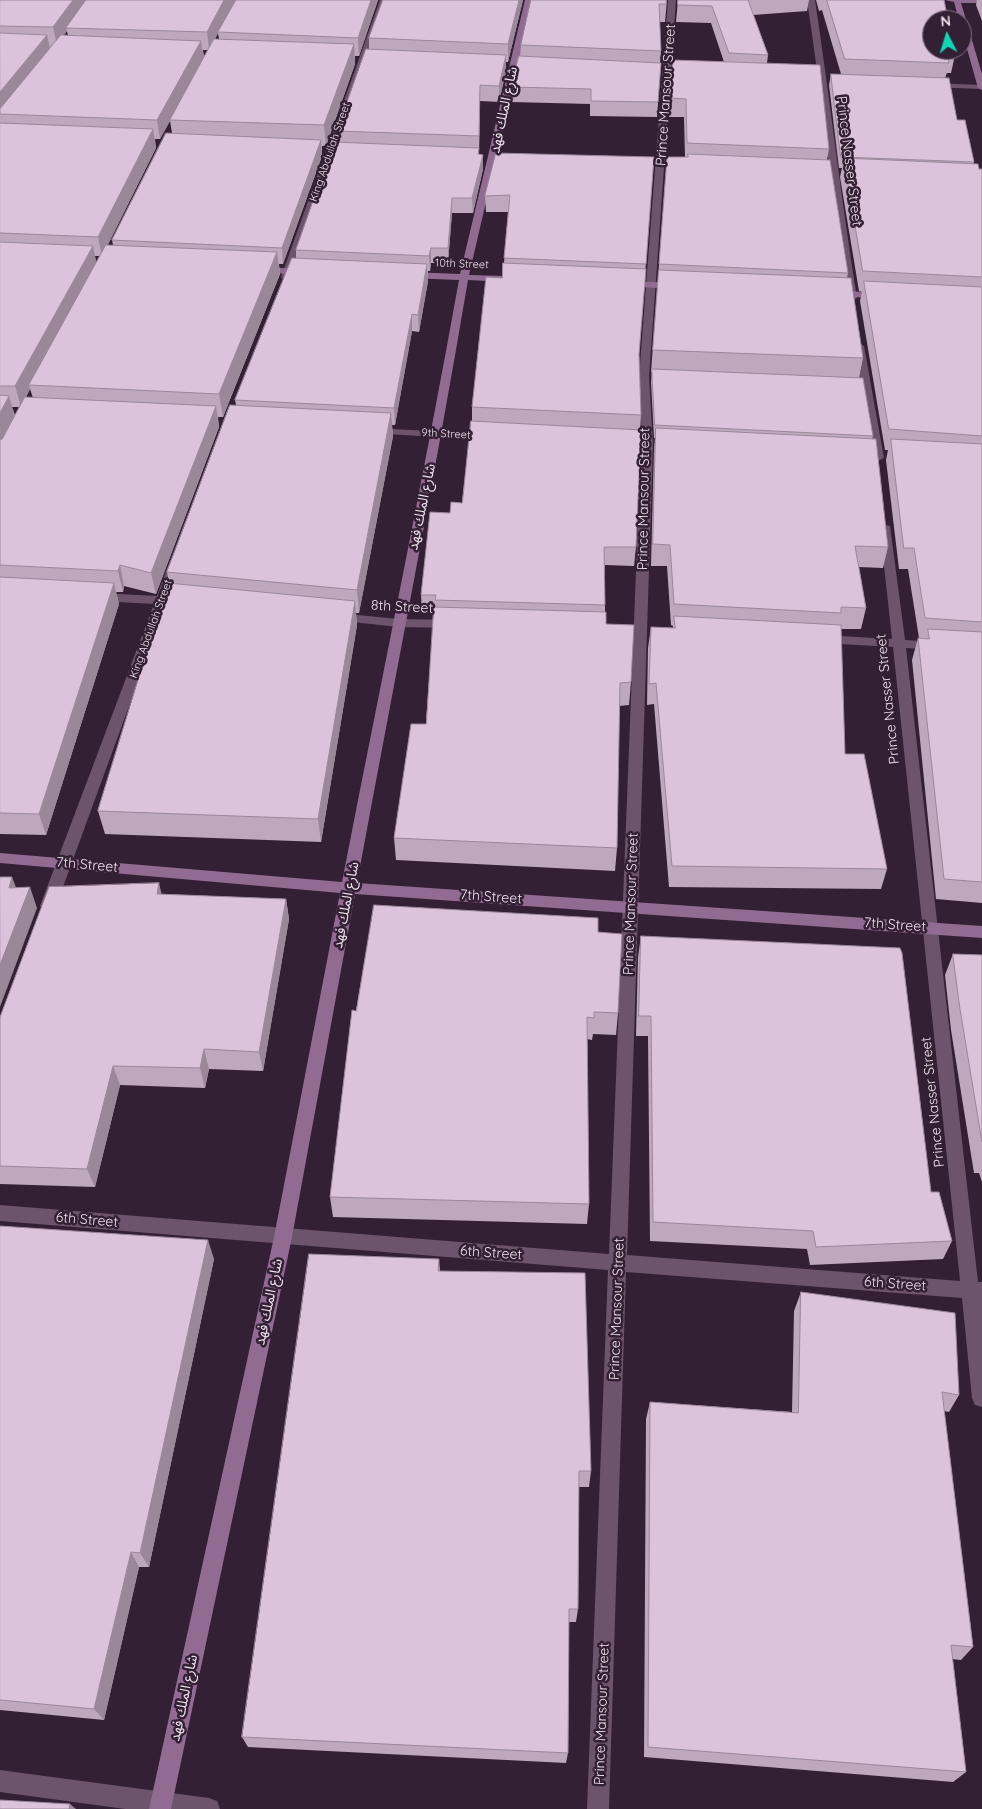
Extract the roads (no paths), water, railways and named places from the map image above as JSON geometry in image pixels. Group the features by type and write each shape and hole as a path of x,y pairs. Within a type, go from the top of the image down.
{"street":[{"name":"King Abdullah Street","path":"281,289 361,60 384,0"},
{"name":"شارع الملك فهد","path":"160,1807 283,1237 398,623 437,434 464,277 529,0"},
{"name":"Prince Mansour Street","path":"598,1809 652,285 672,0"},
{"name":"Prince Nasser Street","path":"811,0 823,80 833,173 854,311"},
{"path":"947,0 982,1"},
{"path":"922,84 982,87 957,0"},
{"path":"250,269 317,272"},
{"name":"10th Street","path":"394,274 514,279"},
{"path":"613,284 692,287"},
{"path":"818,293 886,296"},
{"path":"856,330 860,386 878,455 880,475"},
{"name":"9th Street","path":"357,430 504,437"},
{"name":"Prince Nasser Street","path":"884,514 930,928 976,1290 982,1398"},
{"name":"King Abdullah Street","path":"44,917 179,553"},
{"path":"86,596 181,602"},
{"name":"8th Street","path":"329,616 398,623 466,625"},
{"path":"809,639 954,647"},
{"name":"7th Street","path":"0,858 349,888 982,932"},
{"name":"6th Street","path":"0,1213 283,1237 976,1290"},
{"path":"0,1782 160,1807 209,1809"}]}
